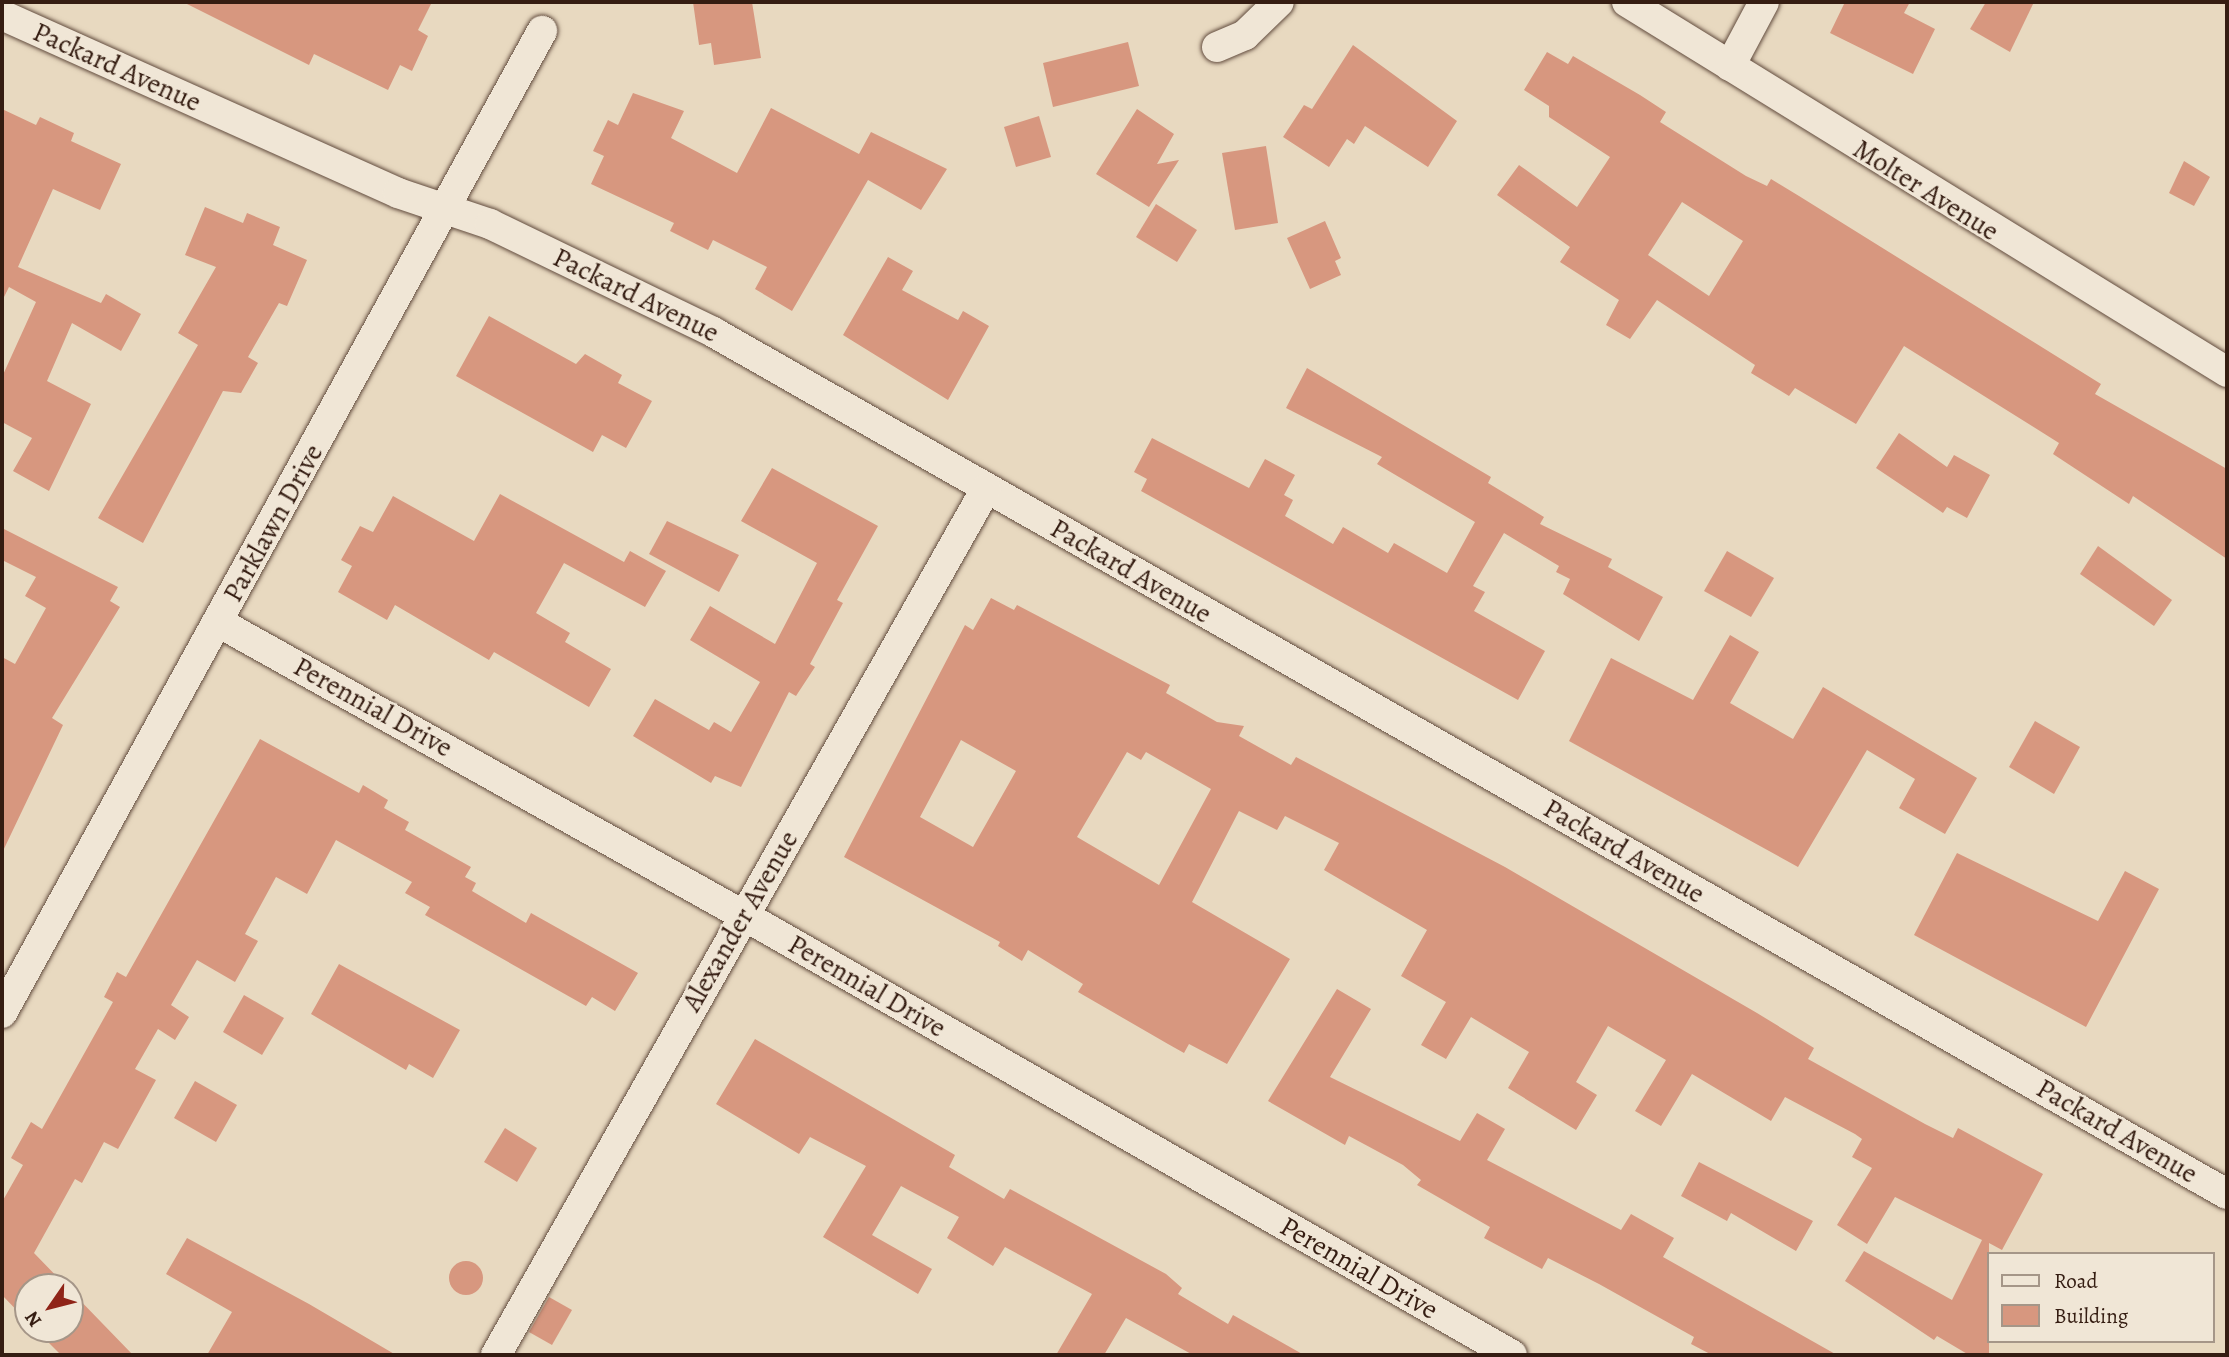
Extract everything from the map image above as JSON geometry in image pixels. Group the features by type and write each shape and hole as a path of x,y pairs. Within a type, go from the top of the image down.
{"street":[{"path":"1217,47 1245,36 1279,2"},
{"name":"Molter Avenue","path":"1627,2 2227,372"},
{"path":"1730,66 1764,2"},
{"name":"Packard Avenue","path":"2,15 385,188 490,224 713,332 2227,1194"},
{"name":"Parklawn Drive","path":"2,1013 542,32"},
{"name":"Alexander Avenue","path":"496,1355 986,489"},
{"name":"Perennial Drive","path":"218,622 743,915 1512,1355"}],"building":[{"path":"183,2 432,2 418,30 428,36 412,71 400,65 388,90 314,54 309,65"},
{"path":"693,2 752,2 761,58 714,65 711,43 699,45"},
{"path":"1845,2 1910,2 1904,13 1935,29 1913,74 1830,33"},
{"path":"1986,2 2034,2 2010,52 1970,29"},
{"path":"1128,42 1139,86 1053,107 1043,63"},
{"path":"1353,45 1457,121 1428,167 1365,126 1354,144 1347,139 1329,167 1283,137 1304,105 1312,109"},
{"path":"1547,52 1568,64 1573,56 1666,112 1660,122 1746,176 1767,186 1771,179 2101,384 2095,394 2227,469 2227,559 2133,496 2129,504 2053,454 2059,443 1904,346 1856,424 1795,388 1789,396 1751,373 1755,365 1657,300 1630,339 1606,325 1619,300 1560,262 1570,247 1497,195 1519,165 1577,207 1610,157 1549,117 1549,106 1524,90","holes":["1682,202 1743,241 1709,296 1648,255"]},
{"path":"633,93 684,111 671,138 737,173 771,108 859,154 871,132 947,169 921,210 868,180 792,311 755,289 767,267 713,240 708,250 670,231 674,223 591,184 604,156 593,151 608,120 618,125"},
{"path":"2,109 36,125 40,117 74,133 71,141 121,164 100,210 53,189 18,267 101,303 106,294 141,314 121,351 72,323 47,381 91,404 49,491 13,471 32,438 2,422 2,377 36,302 9,287 2,301"},
{"path":"1137,109 1174,134 1157,164 1179,160 1149,207 1096,174"},
{"path":"1039,116 1051,157 1016,167 1004,127"},
{"path":"1266,146 1278,223 1235,230 1222,153"},
{"path":"2184,161 2210,177 2194,206 2169,193"},
{"path":"1156,204 1197,230 1177,262 1136,237"},
{"path":"205,207 243,223 247,213 280,227 273,245 307,260 287,306 279,303 248,357 258,363 241,393 223,391 143,543 98,518 198,345 178,333 216,267 185,255"},
{"path":"1325,221 1341,258 1335,261 1341,275 1310,289 1287,238"},
{"path":"888,257 913,271 902,290 958,320 963,311 989,326 948,400 843,335"},
{"path":"489,316 576,364 585,354 622,375 618,383 652,401 626,448 602,435 593,452 456,376"},
{"path":"1307,368 1491,477 1488,483 1544,517 1540,524 1612,559 1608,567 1663,597 1639,641 1563,594 1570,579 1556,572 1559,566 1504,533 1473,586 1485,592 1474,611 1545,651 1518,700 1141,491 1147,479 1134,472 1152,438 1249,488 1265,459 1295,475 1284,495 1293,500 1285,516 1333,544 1343,527 1388,553 1394,543 1447,573 1475,522 1377,464 1382,457 1286,408"},
{"path":"1899,433 1947,467 1954,455 1990,475 1967,518 1947,507 1943,513 1876,468"},
{"path":"772,468 878,526 837,600 843,603 810,664 815,667 796,696 789,692 741,787 715,776 711,783 633,736 655,699 709,730 714,722 731,732 760,682 690,640 710,606 775,644 817,563 741,521"},
{"path":"500,494 624,562 630,551 666,571 645,607 564,563 536,613 570,633 565,642 611,669 589,707 494,652 489,660 395,605 387,620 338,592 352,566 341,560 360,526 373,532 393,496 474,541"},
{"path":"667,521 739,555 719,592 649,554"},
{"path":"2,528 118,587 110,601 120,607 52,718 63,725 2,853 2,657 15,664 46,608 25,596 36,577 2,560"},
{"path":"2098,546 2172,600 2154,626 2080,574"},
{"path":"1727,551 1774,578 1751,617 1704,591"},
{"path":"991,598 1014,610 1017,605 1170,685 1166,693 1217,722 1244,726 1239,736 1291,765 1296,757 1505,867 1757,1013 1814,1048 1808,1059 1925,1124 1953,1138 1958,1128 2043,1174 2002,1250 1989,1243 1989,1355 1969,1355 1937,1336 1934,1340 1845,1281 1864,1251 1952,1300 1982,1240 1895,1197 1867,1244 1837,1225 1872,1168 1852,1157 1862,1139 1855,1134 1785,1097 1771,1121 1692,1074 1661,1126 1635,1111 1666,1060 1608,1026 1576,1082 1597,1095 1576,1130 1508,1088 1529,1052 1471,1017 1446,1059 1421,1045 1446,1002 1401,976 1427,930 1324,870 1339,843 1285,816 1277,830 1239,811 1192,902 1290,959 1227,1064 1189,1044 1184,1053 1078,992 1083,984 1028,950 1022,961 998,946 1000,942 844,857 965,625 973,630","holes":["961,740 1016,771 973,847 920,817","1127,752 1141,760 1146,752 1211,789 1159,885 1077,837"]},
{"path":"1730,635 1759,652 1730,703 1793,739 1823,687 1977,778 1945,834 1899,808 1915,779 1867,750 1798,867 1569,741 1611,658 1693,700"},
{"path":"2035,721 2080,747 2054,794 2009,767"},
{"path":"260,739 359,793 363,785 388,800 384,808 409,822 405,830 471,867 465,877 476,883 472,891 526,923 531,913 638,973 615,1011 592,997 586,1006 425,915 430,907 405,893 412,882 336,840 307,894 276,877 245,934 258,941 235,982 197,960 171,1005 189,1017 175,1040 158,1029 135,1069 156,1080 118,1149 104,1142 82,1183 75,1179 34,1253 53,1273 14,1273 14,1307 2,1295 2,1202 23,1165 11,1158 31,1122 42,1129 113,1002 104,997 117,972 126,977"},
{"path":"1957,853 2098,921 2125,871 2159,889 2086,1027 1914,935"},
{"path":"339,964 460,1030 433,1078 409,1064 406,1070 311,1014"},
{"path":"1337,989 1371,1009 1330,1077 1460,1141 1477,1113 1505,1129 1487,1160 1621,1230 1631,1214 1674,1238 1663,1257 1837,1355 1712,1355 1691,1344 1694,1337 1599,1284 1548,1258 1542,1269 1484,1238 1490,1227 1417,1185 1421,1180 1403,1165 1349,1136 1345,1145 1268,1101"},
{"path":"244,995 284,1018 262,1055 223,1032"},
{"path":"755,1039 955,1155 949,1167 1004,1199 1010,1189 1166,1274 1182,1288 1178,1294 1228,1324 1233,1315 1304,1355 1193,1355 1126,1318 1104,1355 1056,1355 1092,1294 1005,1247 993,1266 947,1238 959,1217 901,1186 872,1235 932,1269 918,1294 823,1237 866,1166 810,1137 799,1154 716,1104"},
{"path":"195,1081 237,1105 216,1142 174,1118"},
{"path":"505,1128 537,1148 517,1182 484,1162"},
{"path":"1699,1162 1813,1221 1796,1251 1731,1213 1727,1221 1681,1196"},
{"path":"187,1238 396,1355 207,1355 232,1312 166,1274"},
{"path":"466,1261 478,1266 483,1278 478,1290 466,1295 454,1290 449,1278 454,1266"},
{"path":"549,1297 572,1310 552,1345 529,1332"},
{"path":"84,1304 133,1355 61,1355 49,1343 84,1343"}]}
